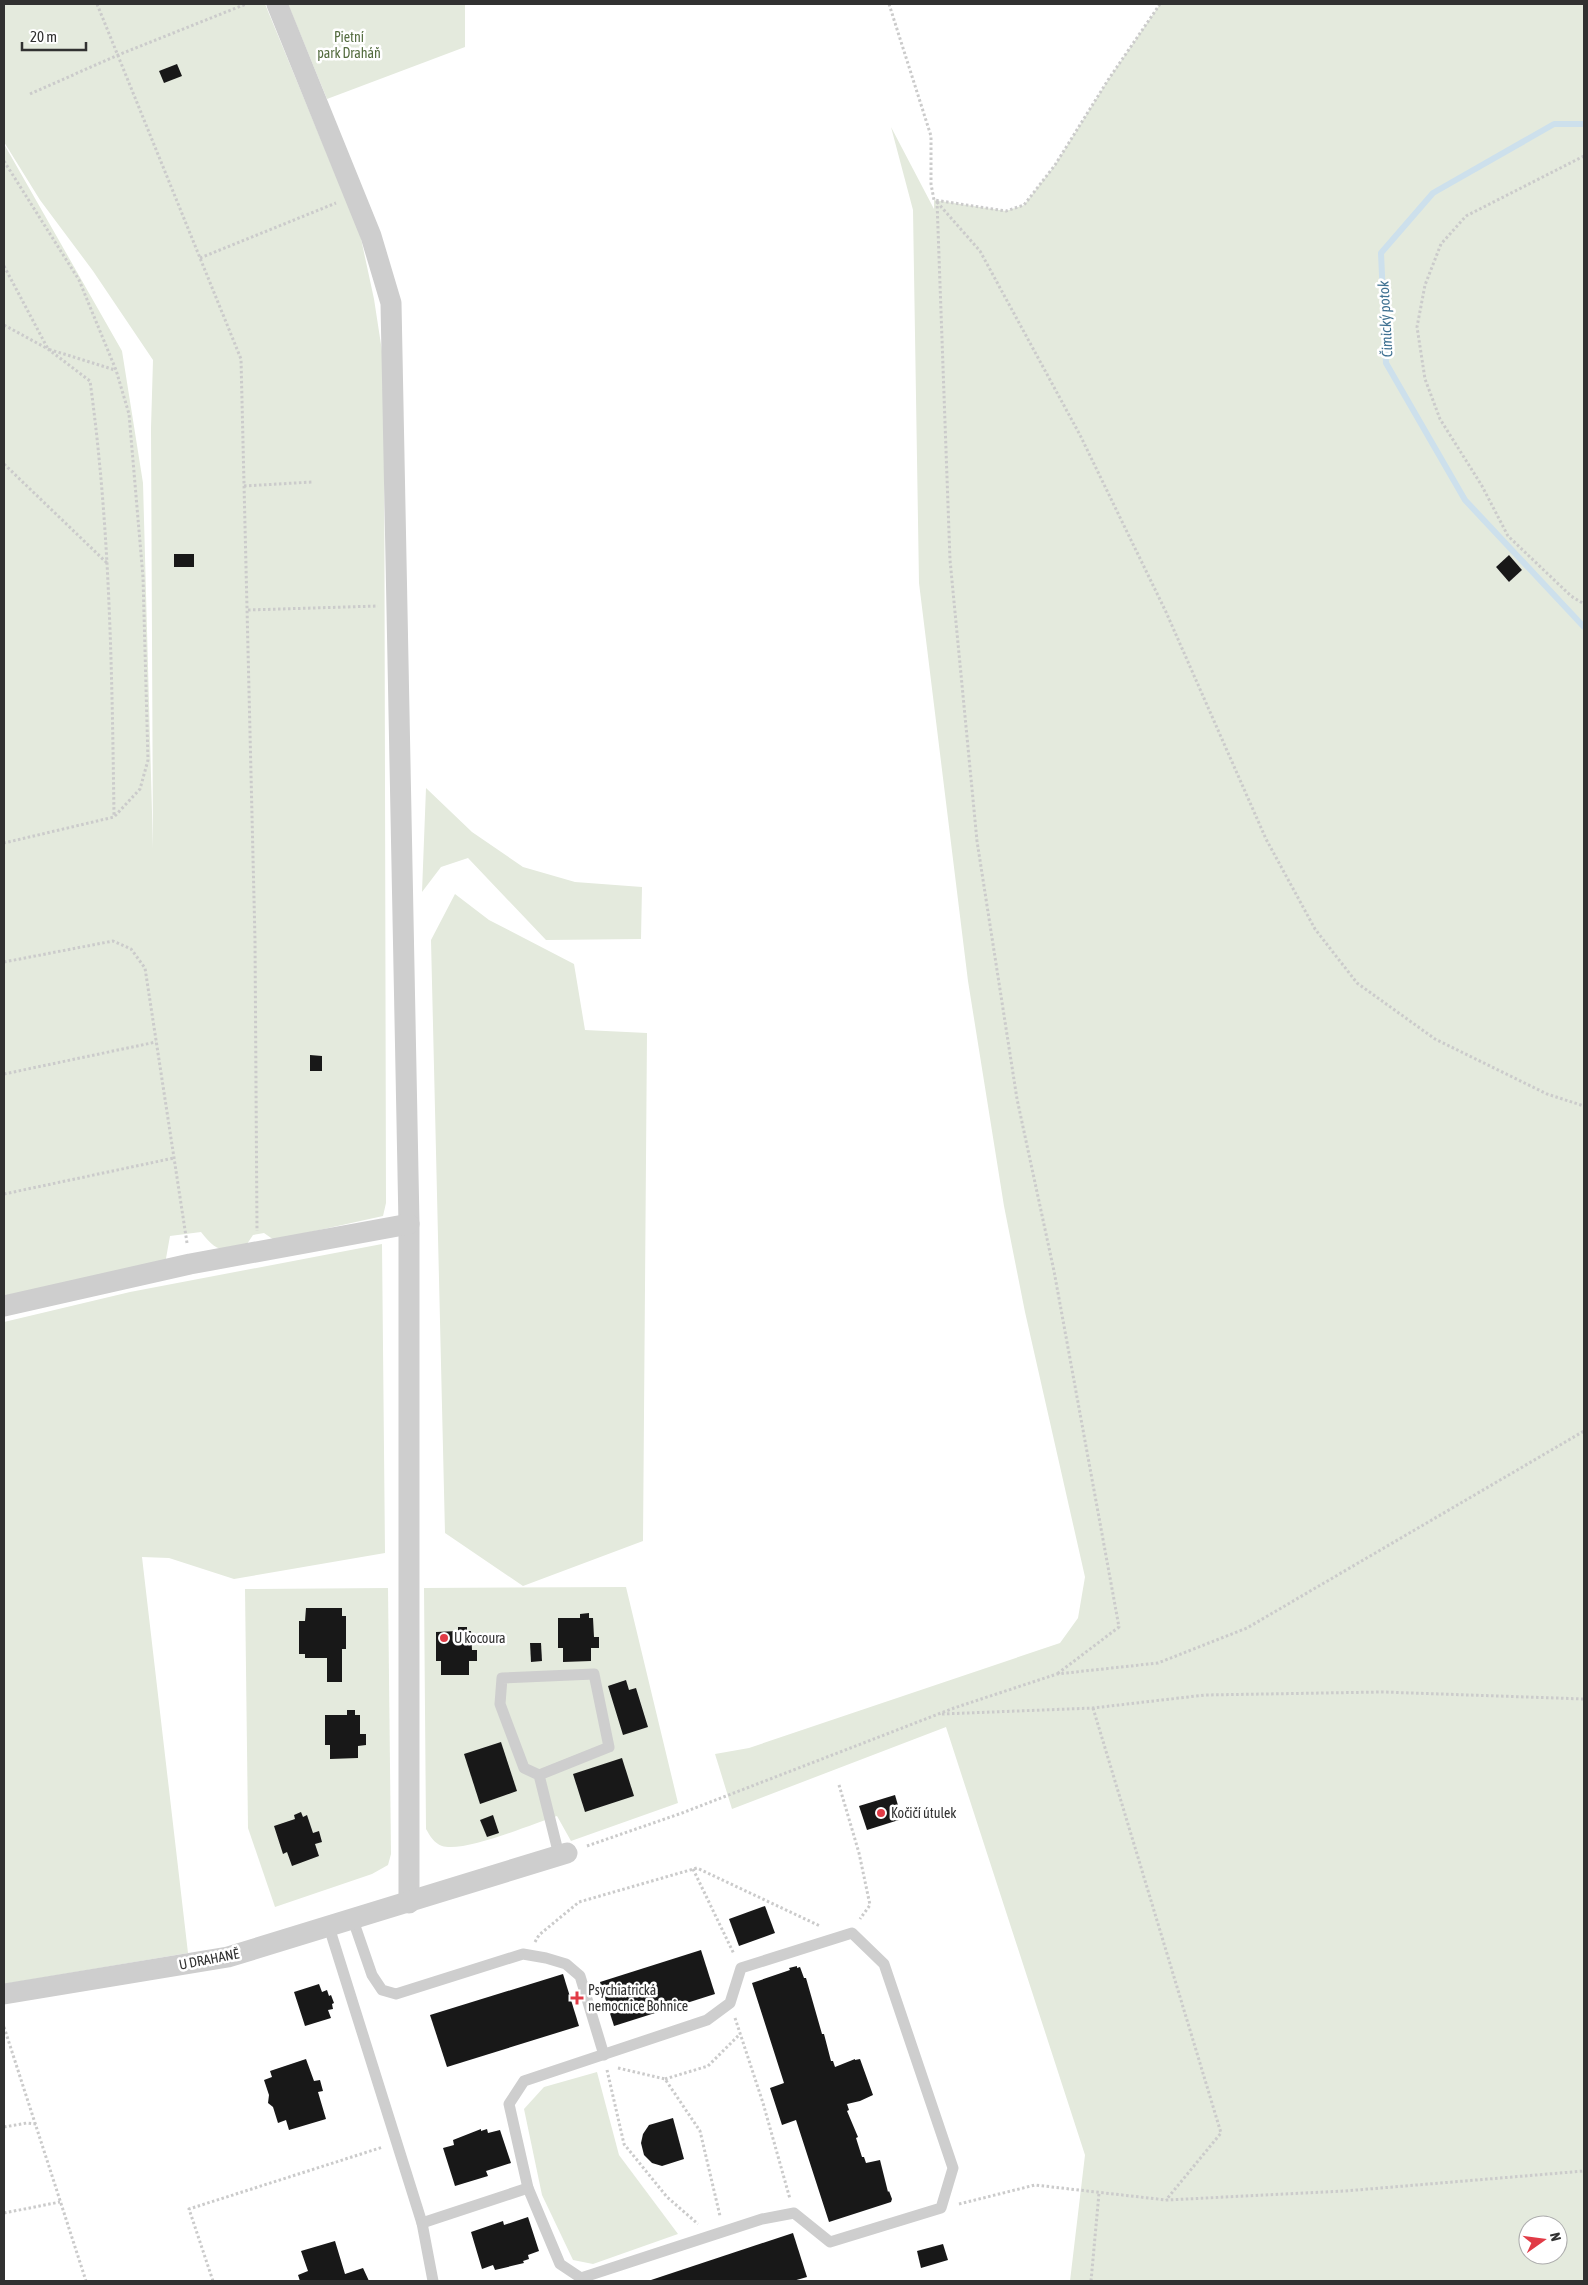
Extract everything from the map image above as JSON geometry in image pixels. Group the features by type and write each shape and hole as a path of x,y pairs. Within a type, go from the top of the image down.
{"street":[{"path":"278,4 371,236 391,303 409,1224 409,1903"},
{"path":"4,1306 190,1264 409,1224"},
{"name":"U DRAHANĚ","path":"4,1994 228,1957 409,1903 563,1854"}],"lane":[{"path":"594,1674 608,1746 540,1775 524,1768 500,1704 502,1678 594,1674"},
{"path":"540,1775 563,1854"},
{"path":"353,1920 372,1975 382,1990 396,1994 523,1954 566,1964 580,1976 604,2054"},
{"path":"329,1927 422,2223 433,2281"},
{"path":"847,1934 884,1964 953,2168 940,2208 830,2242 794,2213 762,2219 581,2278 560,2264 528,2188 509,2104 524,2081 707,2020 730,2003 741,1968 847,1934"},
{"path":"422,2223 528,2188"}],"path":[{"path":"97,4 241,359 255,931 257,1252"},
{"path":"30,94 118,55 246,4"},
{"path":"889,4 931,136 931,184 934,200 937,201 980,251 1080,436 1166,612 1266,839 1315,929 1358,983 1435,1039 1547,1094 1584,1106"},
{"path":"937,201 1006,211 1024,205 1055,165 1108,80 1160,4"},
{"path":"1584,156 1466,216 1441,244 1425,285 1418,327 1425,379 1440,419 1482,486 1508,536 1570,596 1584,604"},
{"path":"4,161 79,280 116,370 129,414 143,577 148,760 140,789 114,817 4,843"},
{"path":"200,258 341,201"},
{"path":"937,201 950,560 977,841 1017,1099 1054,1271 1119,1628 1058,1674"},
{"path":"4,266 48,349 116,370"},
{"path":"4,325 48,349 90,381 100,451 108,564 112,661 114,817"},
{"path":"4,464 108,564"},
{"path":"244,486 312,482"},
{"path":"248,610 378,606"},
{"path":"4,962 113,941 131,949 145,968 190,1264"},
{"path":"4,1074 156,1042"},
{"path":"4,1194 174,1158"},
{"path":"563,1854 682,1813 939,1714 1058,1674 1158,1663 1247,1628 1584,1431"},
{"path":"939,1714 1094,1708 1205,1695 1383,1692 1584,1699"},
{"path":"1094,1708 1221,2133 1166,2200"},
{"path":"528,1955 539,1935 579,1902 697,1868 847,1934 870,1905 859,1853 839,1785"},
{"path":"692,1869 741,1968"},
{"path":"730,2003 763,2103 794,2213"},
{"path":"4,2027 86,2281"},
{"path":"711,2235 667,2197 624,2144 606,2065 665,2079 708,2066 740,2034"},
{"path":"665,2079 700,2131 724,2231"},
{"path":"4,2127 27,2123 36,2124"},
{"path":"213,2281 189,2209 396,2143"},
{"path":"940,2208 1035,2185 1166,2200 1345,2191 1584,2171"},
{"path":"1091,2281 1099,2192"},
{"path":"4,2213 60,2202"}],"green space":[{"path":"4,4 265,4 360,234 374,299 384,364 386,1203 383,1216 274,1240 264,1233 253,1235 245,1247 237,1249 224,1249 215,1246 201,1232 170,1236 165,1264 4,1301 4,144 122,351 143,483 153,849 151,428 153,360 93,271 40,200 4,142"},
{"name":"Pietní park Draháň","path":"288,4 465,4 465,47 327,99"},
{"path":"1160,4 1584,4 1584,2281 1070,2281 1085,2155 946,1727 732,1809 715,1754 749,1748 1060,1643 1078,1618 1085,1577 1025,1312 1004,1206 968,981 919,583 913,210 891,127 934,209 934,200 1006,211 1024,205 1055,165 1108,80","holes":["1509,555 1522,570 1509,582 1496,567"]},
{"path":"426,788 472,832 523,867 575,882 642,887 641,939 546,940 468,858 441,867 422,892"},
{"path":"455,894 489,920 574,964 585,1030 647,1033 643,1541 523,1586 445,1533 431,940"},
{"path":"382,1244 385,1553 234,1579 169,1558 142,1557 188,1953 4,1984 4,1322 130,1292"},
{"path":"626,1587 678,1803 571,1841 557,1816 481,1842 452,1847 442,1846 437,1843 426,1829 424,1588"},
{"path":"388,1588 391,1854 388,1865 372,1874 275,1907 248,1828 245,1589"},
{"path":"597,2072 619,2155 678,2234 593,2264 573,2260 542,2195 524,2109 544,2087"}],"building":[{"path":"177,64 182,76 164,83 159,71"},
{"path":"174,554 194,554 194,567 174,567"},
{"path":"1509,555 1522,570 1509,582 1496,567"},
{"path":"310,1055 322,1056 322,1071 310,1071"},
{"path":"306,1608 342,1608 342,1616 346,1616 346,1649 342,1649 342,1682 327,1682 327,1658 305,1658 305,1654 299,1654 299,1621 305,1621"},
{"path":"589,1613 589,1618 593,1618 594,1637 599,1637 599,1648 591,1648 591,1661 563,1662 563,1648 558,1648 558,1618 580,1618 580,1614"},
{"path":"458,1627 467,1627 467,1631 471,1631 472,1650 477,1650 477,1661 469,1661 469,1675 441,1675 441,1661 436,1661 436,1632 458,1631"},
{"path":"530,1643 541,1643 542,1661 531,1662"},
{"path":"626,1680 629,1690 636,1688 648,1727 623,1735 608,1686"},
{"path":"347,1710 355,1710 355,1715 360,1715 360,1734 366,1734 366,1745 358,1746 358,1758 330,1759 330,1745 325,1745 325,1715 347,1715"},
{"path":"501,1742 517,1791 480,1804 464,1754"},
{"path":"622,1758 634,1796 585,1812 573,1774"},
{"name":"Kočičí útulek","path":"895,1795 902,1819 867,1830 859,1806"},
{"path":"301,1812 303,1817 307,1815 313,1833 319,1831 322,1842 315,1844 319,1856 292,1866 287,1852 283,1854 274,1826 295,1819 294,1815"},
{"path":"493,1815 499,1833 487,1837 480,1820"},
{"path":"765,1906 775,1933 739,1946 729,1919"},
{"path":"701,1950 715,1994 614,2026 600,1982"},
{"path":"797,1966 797,1968 800,1967 804,1978 806,1978 822,2034 824,2034 831,2061 833,2061 835,2067 855,2059 860,2059 873,2095 847,2104 849,2110 847,2111 858,2137 856,2138 862,2157 864,2157 866,2163 880,2160 888,2192 892,2199 891,2202 829,2222 796,2120 782,2125 770,2088 784,2083 752,1983"},
{"path":"563,1974 579,2026 447,2067 430,2015"},
{"path":"319,1984 322,1992 327,1990 329,1996 331,1995 334,2003 332,2004 333,2009 328,2010 331,2018 305,2026 294,1992"},
{"path":"306,2059 314,2081 320,2080 323,2091 318,2092 326,2119 289,2130 286,2120 278,2123 273,2107 268,2103 269,2095 264,2080 272,2077 270,2071"},
{"path":"673,2118 684,2159 662,2166 652,2163 644,2155 641,2143 643,2134 649,2125"},
{"path":"481,2129 481,2131 487,2129 488,2133 500,2130 511,2163 486,2171 488,2176 455,2186 443,2148 454,2145 453,2140"},
{"path":"528,2217 539,2251 528,2255 529,2259 523,2261 524,2263 495,2270 493,2265 482,2269 471,2232 503,2221 504,2225"},
{"path":"793,2233 807,2277 793,2281 648,2281"},
{"path":"335,2241 345,2274 363,2268 369,2281 300,2281 298,2275 308,2271 301,2251"},
{"path":"943,2244 948,2260 921,2268 917,2251"}],"waterway":[{"name":"Čimický potok","path":"1584,124 1554,124 1433,193 1381,253 1386,363 1465,500 1584,627"}],"place":[{"name":"U kocoura","path":"444,1638"},
{"name":"Kočičí útulek","path":"881,1813"},
{"name":"Psychiatrická nemocnice Bohnice","path":"577,1998"}]}
